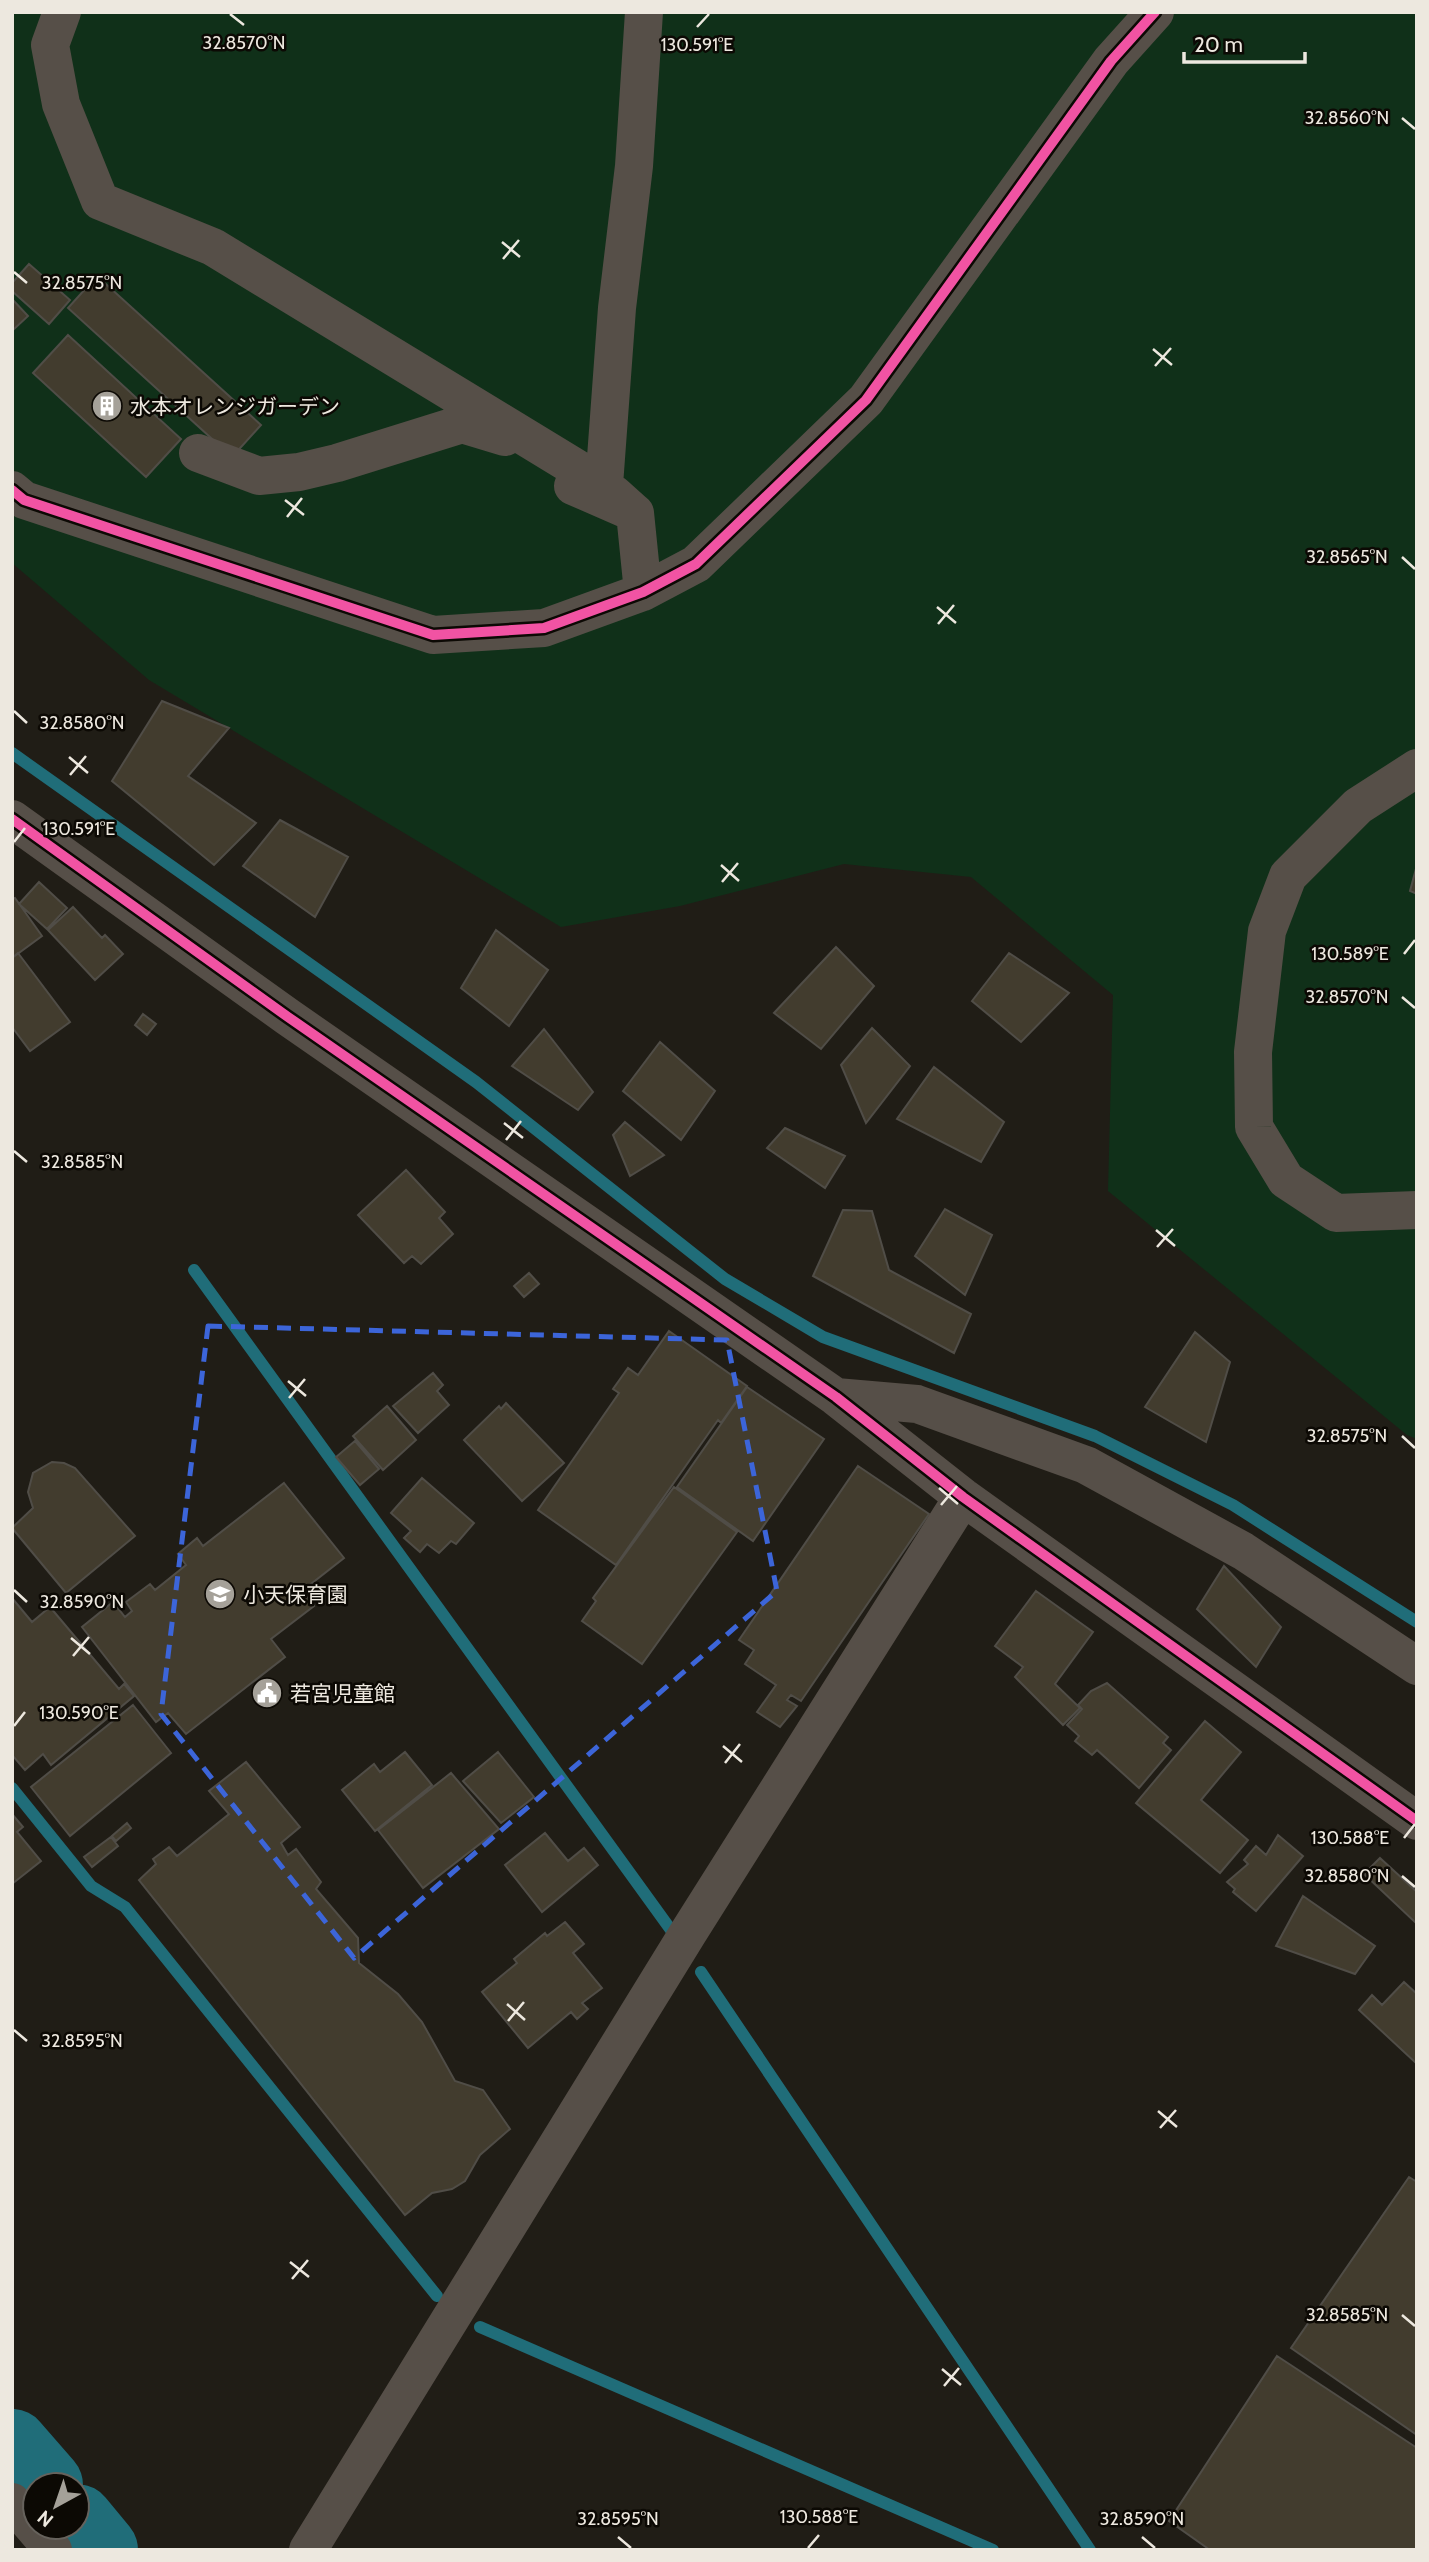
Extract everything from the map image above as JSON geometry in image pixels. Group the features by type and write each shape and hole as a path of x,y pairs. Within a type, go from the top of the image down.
{"street":[{"path":"62,12 50,45 61,104 100,201 213,247 604,485 635,513 643,592"},
{"path":"604,485 617,308 634,166 644,12"},
{"path":"12,490 24,500 433,635 544,628 643,592 696,564 866,400 1111,61 1155,12"},
{"path":"198,453 259,476 299,472 462,424 517,441 574,487 635,513"},
{"path":"1417,768 1358,806 1288,876 1267,931 1253,1052 1253,1102 1254,1127 1286,1180 1336,1213 1417,1210"},
{"path":"12,819 300,1025 836,1397 963,1497 1417,1821"},
{"path":"836,1397 917,1404 1086,1465 1243,1551 1417,1666"},
{"path":"308,2550 688,1933 963,1497"},
{"path":"12,2502 53,2550"}],"highlighted area":[{"path":"208,1326 727,1340 777,1591 354,1958 161,1714"}],"green space":[{"path":"12,12 1417,12 1417,1439 1407,1435 1108,1191 1113,995 971,877 844,864 680,906 561,927 149,680 12,563"}],"building":[{"path":"29,264 70,300 49,324 12,291 12,283"},
{"path":"97,276 261,425 232,457 68,308"},
{"path":"12,299 28,316 12,331"},
{"name":"水本オレンジガーデン","path":"68,335 181,439 146,477 33,373"},
{"path":"162,701 229,728 188,776 256,823 214,865 112,781"},
{"path":"280,820 348,857 315,917 243,866"},
{"path":"1417,865 1417,894 1410,891"},
{"path":"39,882 67,908 47,929 19,904"},
{"path":"15,898 42,936 12,958 12,899"},
{"path":"73,907 102,938 105,935 123,954 95,980 48,930"},
{"path":"496,930 548,970 509,1026 461,988"},
{"path":"836,947 874,986 821,1049 774,1013"},
{"path":"18,953 70,1022 30,1051 12,1027 12,958"},
{"path":"1009,953 1069,993 1021,1042 972,1001"},
{"path":"143,1014 156,1024 147,1035 135,1025"},
{"path":"872,1028 910,1066 866,1123 841,1065"},
{"path":"544,1029 593,1092 578,1110 512,1066"},
{"path":"660,1042 715,1091 681,1140 623,1091"},
{"path":"934,1067 1004,1122 981,1162 897,1119"},
{"path":"625,1122 664,1155 630,1176 613,1135"},
{"path":"785,1128 845,1156 825,1188 767,1148"},
{"path":"406,1170 445,1212 439,1218 453,1234 421,1264 412,1256 404,1263 358,1215"},
{"path":"945,1209 992,1235 965,1295 915,1256"},
{"path":"843,1210 872,1211 889,1270 971,1314 954,1353 813,1276"},
{"path":"529,1273 539,1284 524,1297 514,1286"},
{"path":"669,1331 747,1386 721,1423 718,1420 616,1565 538,1510 619,1393 613,1389 628,1368 638,1375"},
{"path":"1195,1332 1230,1362 1206,1442 1145,1407"},
{"path":"433,1373 443,1385 437,1391 449,1405 418,1433 393,1406"},
{"path":"747,1387 824,1439 753,1541 677,1487"},
{"path":"506,1403 564,1463 522,1501 464,1440 499,1406 501,1409"},
{"path":"387,1406 416,1440 383,1470 353,1436"},
{"path":"355,1441 379,1469 360,1485 336,1457"},
{"path":"52,1462 75,1468 135,1536 66,1593 12,1528 33,1508 28,1492 33,1473"},
{"path":"858,1466 929,1514 801,1701 791,1695 787,1700 797,1706 780,1727 757,1712 776,1685 745,1664 754,1650 739,1640"},
{"path":"422,1478 474,1523 456,1544 451,1541 439,1553 427,1544 420,1552 404,1538 411,1531 391,1513"},
{"path":"284,1483 344,1558 302,1591 314,1606 271,1639 285,1657 186,1734 168,1713 156,1722 82,1627 113,1602 125,1617 132,1611 126,1602 150,1584 155,1590 186,1565 178,1554 197,1538 203,1546"},
{"path":"674,1487 737,1532 642,1664 582,1621 596,1601 593,1598"},
{"path":"1224,1566 1281,1627 1256,1667 1197,1609"},
{"path":"1036,1591 1093,1632 1055,1684 1080,1708 1063,1725 1015,1677 1023,1667 995,1646"},
{"path":"12,1598 32,1622 50,1607 119,1689 124,1684 134,1696 51,1765 43,1754 25,1770 12,1755"},
{"path":"1107,1683 1168,1737 1163,1743 1171,1750 1139,1788 1097,1750 1092,1755 1075,1741 1079,1736 1067,1725 1082,1709 1078,1705 1091,1691"},
{"path":"133,1705 171,1753 70,1836 31,1787"},
{"path":"1205,1721 1241,1752 1201,1800 1248,1840 1220,1873 1136,1803"},
{"path":"405,1752 432,1785 375,1831 342,1790 374,1764 380,1772"},
{"path":"498,1752 534,1797 501,1823 463,1781"},
{"path":"246,1762 300,1827 281,1843 288,1855 296,1849 321,1882 316,1889 358,1938 359,1963 398,1994 422,2022 455,2081 483,2090 510,2129 480,2155 465,2181 452,2189 432,2193 405,2215 139,1880 156,1864 153,1859 169,1847 177,1856 229,1814 209,1791"},
{"path":"451,1773 499,1829 423,1888 378,1830"},
{"path":"12,1814 23,1827 17,1832 41,1861 12,1884"},
{"path":"127,1823 131,1828 116,1841 112,1836"},
{"path":"545,1833 568,1861 584,1848 598,1865 542,1912 505,1865"},
{"path":"1278,1835 1303,1856 1256,1911 1233,1892 1235,1889 1227,1882 1248,1864 1244,1860 1256,1846 1266,1855"},
{"path":"111,1837 118,1846 92,1867 84,1857"},
{"path":"1380,1858 1417,1892 1417,1924 1364,1874"},
{"path":"1303,1896 1375,1946 1355,1974 1276,1946"},
{"path":"565,1922 584,1944 573,1953 602,1988 582,2003 588,2009 577,2019 571,2012 528,2048 482,1992 517,1963 514,1959 545,1933 547,1936"},
{"path":"1404,1982 1417,1994 1417,2064 1359,2010 1372,1995 1382,2005"},
{"path":"1409,2177 1417,2182 1417,2435 1291,2348"},
{"path":"1277,2356 1417,2448 1417,2550 1210,2550 1169,2521"}],"waterway":[{"path":"12,753 476,1082 725,1279 823,1337 1095,1436 1233,1505 1417,1622"},
{"path":"194,1270 671,1930"},
{"path":"12,1788 91,1886 125,1907 437,2296"},
{"path":"701,1972 1090,2550"},
{"path":"480,2327 993,2550"},
{"path":"12,2446 34,2471"},
{"path":"91,2538 101,2550"}],"cycle path":[{"path":"12,490 24,500 433,635 544,628 643,592 696,564 866,400 1111,61 1155,12"},
{"path":"12,819 288,1017 836,1397 963,1497 1417,1821"}],"place":[{"name":"水本オレンジガーデン","path":"107,406"},
{"name":"小天保育園","path":"220,1594"},
{"name":"若宮児童館","path":"267,1693"}]}
